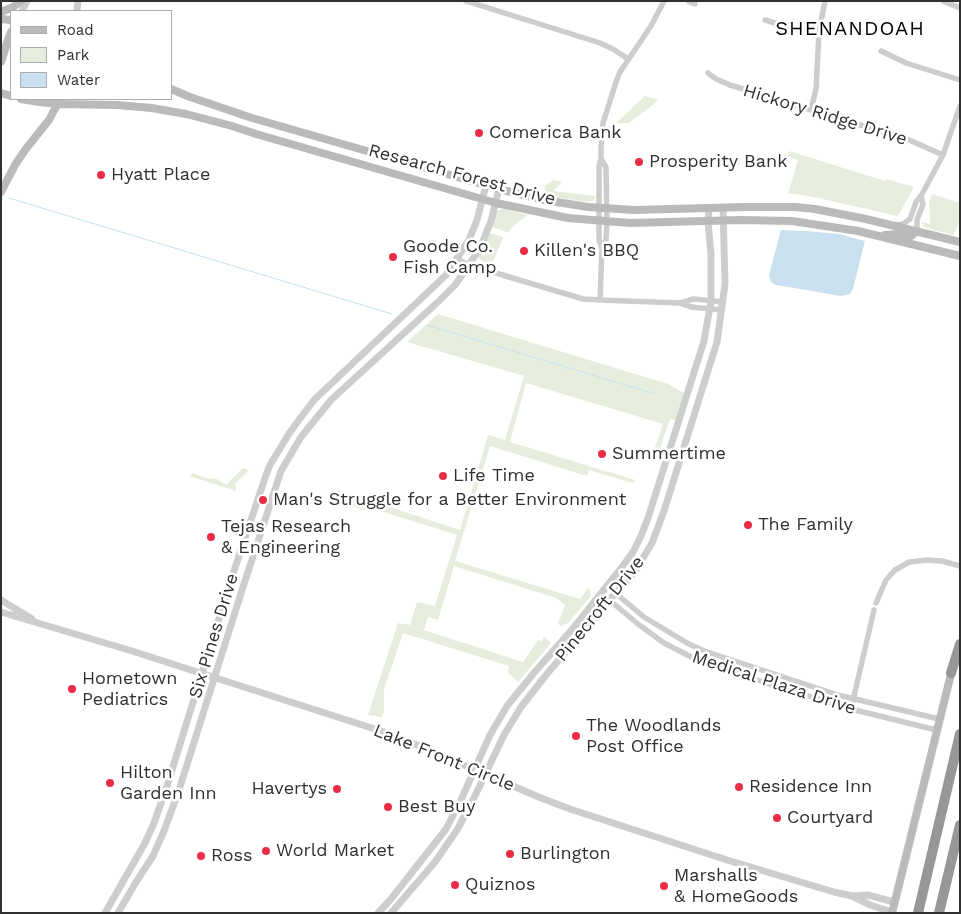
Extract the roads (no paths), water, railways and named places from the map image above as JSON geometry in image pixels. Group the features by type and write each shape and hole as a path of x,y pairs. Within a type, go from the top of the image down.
{"highway":[{"path":"951,674 960,644"},
{"path":"918,913 960,734"},
{"path":"939,913 960,825"}],"main road":[{"path":"1,12 21,1"},
{"path":"1,62 10,35"},
{"name":"Research Forest Drive","path":"172,89 244,116 486,186 544,200 603,208 655,210 723,207 815,209 960,242"},
{"name":"Research Forest Drive","path":"27,100 152,108 186,114 496,203 548,215 603,222 792,221 878,235 960,256"},
{"path":"1,192 20,158 49,120 59,101"},
{"path":"232,126 244,116"},
{"path":"357,163 368,159 374,154"},
{"path":"878,235 898,234 911,236 917,231"},
{"path":"892,912 960,639"}],"street":[{"path":"466,1 600,43 628,59"},
{"path":"600,300 602,248 599,240 603,222 603,208 599,166 602,159 603,124 616,82 628,59 651,26 664,1"},
{"path":"688,1 695,4"},
{"path":"811,110 817,84 819,32 825,1"},
{"path":"944,1 960,8"},
{"path":"765,20 795,30 819,32"},
{"path":"880,51 906,63 960,80"},
{"name":"Hickory Ridge Drive","path":"708,73 730,85 909,140 943,155"},
{"path":"893,226 903,224 910,218 916,202 943,155 960,106"},
{"name":"Six Pines Drive","path":"105,913 147,838 167,786 230,583 266,476 274,459 304,412 322,392 446,275 469,240 477,220 486,186"},
{"name":"Six Pines Drive","path":"118,913 153,856 164,831 179,790 281,471 301,437 331,400 454,285 481,246 491,221 499,189"},
{"path":"917,231 922,204 921,196"},
{"name":"Pinecroft Drive","path":"391,913 435,862 457,830 504,735 521,707 609,600 634,573 652,543 661,521 717,342 725,284 723,207"},
{"name":"Pinecroft Drive","path":"378,913 446,830 462,800 490,735 507,706 622,567 633,552 641,536 704,342 711,301 709,208"},
{"path":"457,259 469,265 583,299 680,303 691,307 722,310"},
{"path":"680,303 694,299 723,302"},
{"path":"384,335 392,344"},
{"path":"322,392 331,400"},
{"path":"876,603 886,580 896,570 909,562 927,560 960,566"},
{"name":"Medical Plaza Drive","path":"607,586 644,616 702,650 854,699 939,719"},
{"name":"Medical Plaza Drive","path":"601,593 638,624 664,642 699,661 851,710 936,730"},
{"name":"Lake Front Circle","path":"1,600 36,622"},
{"path":"851,710 874,610"},
{"name":"Lake Front Circle","path":"1,612 381,731 583,814 726,860 852,896 870,905 892,912"},
{"path":"167,786 179,790"},
{"path":"133,864 144,870"},
{"name":"Lake Front Circle","path":"852,896 868,895 894,902"}],"water":[{"path":"781,230 839,234 865,241 853,289 850,294 841,296 776,285 771,282 769,275"}],"waterway":[{"path":"9,198 392,314"},
{"path":"427,325 655,394"}],"place":[{"name":"Comerica Bank","path":"479,133"},
{"name":"Prosperity Bank","path":"639,162"},
{"name":"Hyatt Place","path":"101,175"},
{"name":"Killen's BBQ","path":"524,251"},
{"name":"Goode Co. Fish Camp","path":"393,257"},
{"name":"Summertime","path":"602,454"},
{"name":"Life Time","path":"443,476"},
{"name":"Man's Struggle for a Better Environment","path":"263,500"},
{"name":"The Family","path":"748,525"},
{"name":"Tejas Research & Engineering","path":"211,537"},
{"name":"Hometown Pediatrics","path":"72,689"},
{"name":"The Woodlands Post Office","path":"576,736"},
{"name":"Hilton Garden Inn","path":"110,783"},
{"name":"Residence Inn","path":"739,787"},
{"name":"Havertys","path":"337,789"},
{"name":"Best Buy","path":"388,807"},
{"name":"Courtyard","path":"777,818"},
{"name":"World Market","path":"266,851"},
{"name":"Burlington","path":"510,854"},
{"name":"Ross","path":"201,856"},
{"name":"Quiznos","path":"455,885"},
{"name":"Marshalls & HomeGoods","path":"664,886"}],"district":[{"name":"SHENANDOAH","path":"850,29"}]}
